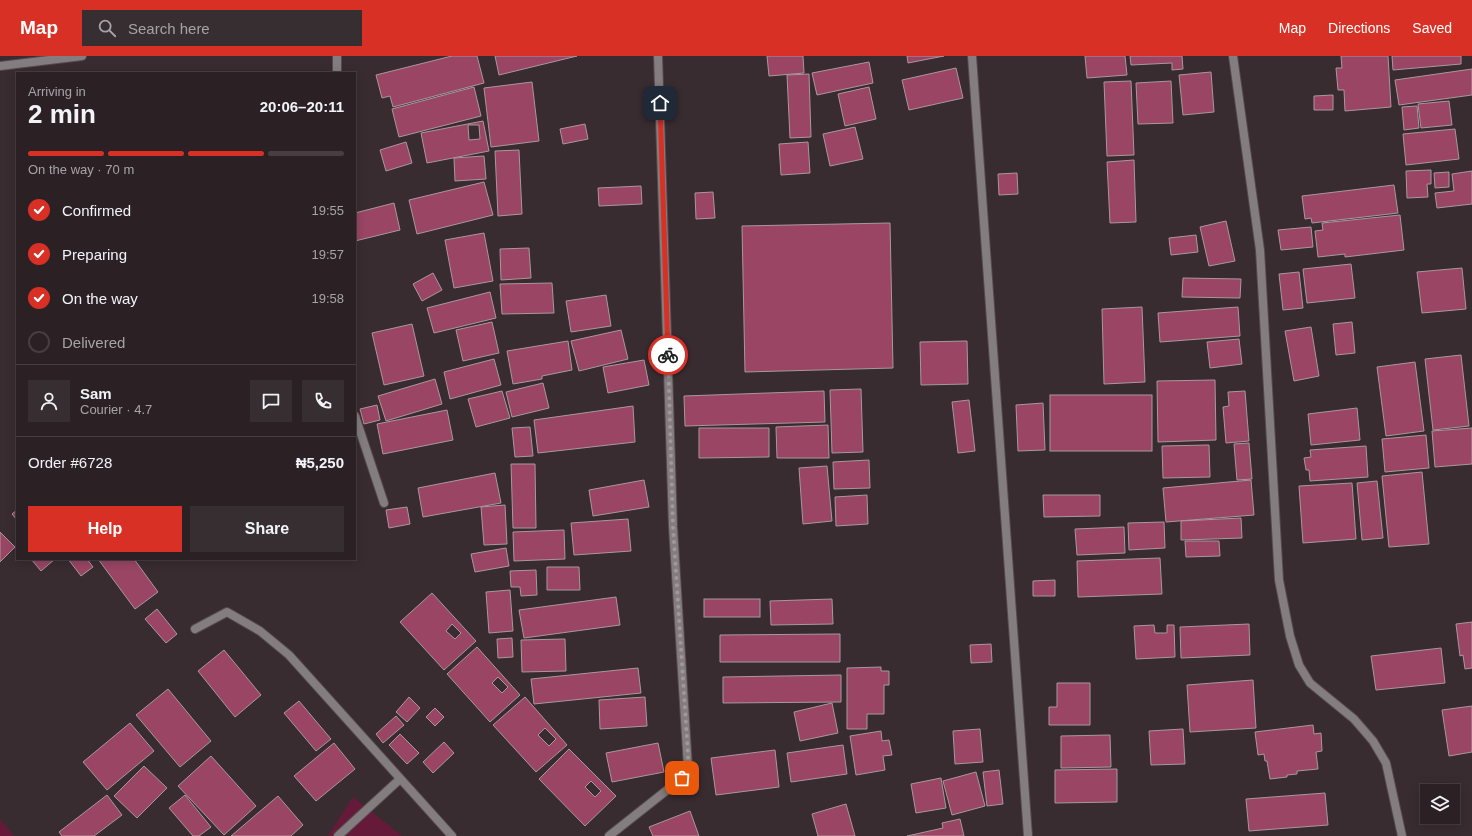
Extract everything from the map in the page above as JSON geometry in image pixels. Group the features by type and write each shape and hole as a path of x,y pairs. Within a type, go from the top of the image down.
{"street":[{"path":"0,66 82,56"},
{"path":"337,56 337,72"},
{"path":"609,836 686,776 688,768 673,527 658,56"},
{"path":"972,56 1028,836"},
{"path":"1233,56 1260,250 1279,580 1290,636 1299,665 1310,682 1354,719 1373,741 1386,763 1402,836"},
{"path":"356,419 384,503"},
{"path":"194,629 227,612 231,612 260,631 289,655 452,836"},
{"path":"338,836 400,779"}],"shaded area":[{"path":"353,797 402,836 328,836"},
{"path":"0,819 14,836 0,836"}],"building":[{"path":"452,56 477,56 484,83 393,107 390,96 382,98 376,75"},
{"path":"495,56 577,56 499,75"},
{"path":"767,56 803,56 804,73 769,76"},
{"path":"907,56 944,56 908,63"},
{"path":"1085,56 1125,56 1127,75 1087,78"},
{"path":"1130,56 1182,56 1183,69 1172,70 1172,63 1131,65"},
{"path":"1341,56 1388,56 1391,107 1345,111 1344,90 1338,90 1336,68 1342,68"},
{"path":"1392,56 1461,56 1461,64 1393,70"},
{"path":"869,62 873,83 817,95 812,73"},
{"path":"956,68 963,98 909,110 902,80"},
{"path":"1472,69 1472,95 1399,105 1395,80"},
{"path":"1211,72 1214,112 1183,115 1179,75"},
{"path":"809,74 811,137 790,138 787,75"},
{"path":"1131,81 1134,155 1107,156 1104,82"},
{"path":"1171,81 1173,123 1138,124 1136,83"},
{"path":"532,82 539,141 491,147 484,88"},
{"path":"474,87 481,116 399,137 392,109"},
{"path":"869,87 876,119 845,126 838,94"},
{"path":"1333,95 1333,110 1314,110 1314,96"},
{"path":"1449,101 1452,125 1421,128 1418,104"},
{"path":"1417,106 1419,128 1404,130 1402,107"},
{"path":"483,121 489,151 427,163 421,133","holes":["468,125 479,125 480,139 469,140"]},
{"path":"585,124 588,139 563,144 560,129"},
{"path":"855,127 863,159 830,166 823,134"},
{"path":"1455,129 1459,159 1406,165 1403,134"},
{"path":"406,142 412,163 386,171 380,150"},
{"path":"808,142 810,173 781,175 779,144"},
{"path":"519,150 522,214 498,216 495,151"},
{"path":"484,156 486,179 455,181 454,158"},
{"path":"1134,160 1136,222 1110,223 1107,162"},
{"path":"1431,170 1431,184 1427,184 1428,197 1407,198 1406,171"},
{"path":"1472,171 1472,204 1437,208 1435,193 1454,191 1452,174"},
{"path":"1449,172 1449,187 1435,188 1434,173"},
{"path":"1017,173 1018,194 999,195 998,174"},
{"path":"484,182 493,215 417,234 409,200"},
{"path":"1394,185 1398,213 1312,223 1311,218 1305,219 1302,196"},
{"path":"641,186 642,204 599,206 598,188"},
{"path":"713,192 715,218 696,219 695,193"},
{"path":"394,203 400,230 356,241 356,213"},
{"path":"1400,215 1404,250 1345,257 1345,254 1318,257 1315,231 1323,230 1322,223"},
{"path":"1226,221 1235,261 1209,266 1200,227"},
{"path":"890,223 893,368 745,372 742,226"},
{"path":"1311,227 1313,247 1281,250 1278,230"},
{"path":"484,233 493,281 454,288 445,240"},
{"path":"1196,235 1198,252 1171,255 1169,238"},
{"path":"529,248 531,278 501,280 500,249"},
{"path":"1351,264 1355,298 1307,303 1303,269"},
{"path":"1462,268 1466,309 1422,313 1417,272"},
{"path":"1299,272 1303,308 1283,310 1279,274"},
{"path":"433,273 442,290 422,301 413,284"},
{"path":"1183,278 1241,279 1240,298 1182,297"},
{"path":"552,283 554,313 502,314 500,284"},
{"path":"490,292 496,318 434,333 427,308"},
{"path":"606,295 611,326 571,332 566,301"},
{"path":"1142,307 1145,382 1104,384 1102,309"},
{"path":"1238,307 1240,336 1160,342 1158,313"},
{"path":"492,322 499,353 463,361 456,330"},
{"path":"1352,322 1355,353 1336,355 1333,324"},
{"path":"412,324 424,376 384,385 372,333"},
{"path":"1311,327 1319,376 1294,381 1285,331"},
{"path":"621,330 628,359 579,371 571,341"},
{"path":"1239,339 1242,364 1210,368 1207,342"},
{"path":"568,341 572,370 542,376 542,379 513,384 507,351"},
{"path":"967,341 968,384 921,385 920,342"},
{"path":"1461,355 1469,426 1433,430 1425,359"},
{"path":"494,359 501,385 450,399 444,372"},
{"path":"644,360 649,385 608,393 603,367"},
{"path":"1415,362 1424,431 1386,436 1377,367"},
{"path":"435,379 442,404 386,421 378,396"},
{"path":"1215,380 1216,440 1158,442 1157,381"},
{"path":"543,383 549,408 512,417 506,392"},
{"path":"861,389 863,452 832,453 830,390"},
{"path":"502,391 510,418 476,427 468,399"},
{"path":"824,391 825,422 685,426 684,396"},
{"path":"1245,391 1249,441 1226,443 1223,407 1229,406 1228,392"},
{"path":"1050,395 1152,395 1152,451 1050,451"},
{"path":"969,400 975,451 958,453 952,402"},
{"path":"1043,403 1045,450 1018,451 1016,405"},
{"path":"377,405 380,420 364,424 360,409"},
{"path":"633,406 635,442 538,453 534,420"},
{"path":"1357,408 1360,440 1311,445 1308,414"},
{"path":"447,410 453,440 383,454 377,424"},
{"path":"828,425 829,458 777,458 776,427"},
{"path":"530,427 533,456 515,457 512,428"},
{"path":"699,428 769,428 769,457 699,458"},
{"path":"1472,428 1472,464 1435,467 1432,431"},
{"path":"1426,435 1429,468 1385,472 1382,439"},
{"path":"1249,443 1252,479 1237,480 1234,444"},
{"path":"1209,445 1210,477 1163,478 1162,446"},
{"path":"1366,446 1368,477 1310,481 1309,470 1306,470 1304,458 1311,457 1310,450"},
{"path":"869,460 870,488 834,489 833,462"},
{"path":"511,464 535,464 536,528 513,528"},
{"path":"827,466 832,521 803,524 799,468"},
{"path":"1422,472 1429,544 1389,547 1382,476"},
{"path":"495,473 501,503 423,517 418,488"},
{"path":"644,480 649,507 593,516 589,490"},
{"path":"1251,480 1254,515 1166,522 1163,488"},
{"path":"1377,481 1383,538 1362,540 1357,483"},
{"path":"1352,483 1356,539 1303,543 1299,486"},
{"path":"867,495 868,524 836,526 835,497"},
{"path":"1043,495 1100,495 1100,516 1044,517"},
{"path":"505,505 507,544 484,545 481,507"},
{"path":"407,507 410,524 389,528 386,510"},
{"path":"16,511 16,519 12,514"},
{"path":"1241,518 1242,538 1181,540 1181,521"},
{"path":"628,519 631,551 574,555 571,523"},
{"path":"1164,522 1165,548 1129,550 1128,523"},
{"path":"1124,527 1125,553 1077,555 1075,529"},
{"path":"564,530 565,559 514,561 513,532"},
{"path":"0,532 15,547 0,562"},
{"path":"1185,541 1219,541 1220,556 1186,557"},
{"path":"506,548 509,566 475,572 471,554"},
{"path":"1160,558 1162,594 1078,597 1077,561"},
{"path":"32,560 54,560 41,571"},
{"path":"69,560 88,560 93,567 81,576"},
{"path":"99,560 135,560 158,592 135,609"},
{"path":"547,567 579,567 580,590 547,590"},
{"path":"536,570 537,595 521,596 520,587 511,587 510,571"},
{"path":"1055,580 1055,596 1033,596 1033,581"},
{"path":"510,590 513,631 489,633 486,592"},
{"path":"432,593 476,641 444,670 400,622","holes":["452,624 461,633 455,639 446,631"]},
{"path":"616,597 620,625 524,638 519,610"},
{"path":"704,599 760,599 760,617 704,617"},
{"path":"832,599 833,624 771,625 770,601"},
{"path":"157,609 177,634 166,643 145,619"},
{"path":"1472,622 1472,668 1465,669 1463,655 1460,656 1456,624"},
{"path":"1249,624 1250,655 1181,658 1180,627"},
{"path":"1154,625 1155,633 1167,633 1167,625 1174,625 1175,657 1136,659 1134,626"},
{"path":"840,634 840,662 720,662 720,635"},
{"path":"512,638 513,657 498,658 497,639"},
{"path":"565,639 566,671 522,672 521,640"},
{"path":"991,644 992,662 971,663 970,645"},
{"path":"477,647 520,695 490,722 447,674","holes":["498,677 508,687 502,693 492,683"]},
{"path":"1441,648 1445,683 1376,690 1371,656"},
{"path":"224,650 261,695 235,717 198,671"},
{"path":"881,667 881,671 889,671 889,685 884,685 884,714 867,714 867,729 847,729 847,668"},
{"path":"638,668 641,693 534,704 531,679"},
{"path":"841,675 841,702 723,703 723,677"},
{"path":"1253,680 1256,728 1190,732 1187,685"},
{"path":"1057,683 1090,683 1090,725 1049,725 1049,707 1057,707"},
{"path":"168,689 211,741 180,767 136,715"},
{"path":"409,697 420,708 407,722 396,712"},
{"path":"525,697 567,745 536,772 493,725","holes":["545,728 556,739 549,746 538,735"]},
{"path":"645,697 647,726 600,729 599,700"},
{"path":"299,701 331,739 316,751 284,713"},
{"path":"832,703 838,733 800,741 794,712"},
{"path":"1472,706 1472,752 1449,756 1442,710"},
{"path":"435,708 444,717 435,726 426,717"},
{"path":"396,716 404,725 383,743 376,734"},
{"path":"130,723 154,751 107,790 83,762"},
{"path":"1313,725 1314,734 1321,733 1322,751 1316,752 1318,769 1297,771 1297,774 1287,775 1287,777 1270,779 1267,761 1265,761 1264,754 1258,755 1255,732"},
{"path":"980,729 983,762 955,764 953,731"},
{"path":"1183,729 1185,764 1151,765 1149,731"},
{"path":"881,731 882,741 889,740 892,755 883,756 885,770 856,775 850,736"},
{"path":"400,734 419,753 407,764 389,745"},
{"path":"1110,735 1111,767 1061,768 1061,736"},
{"path":"444,742 454,753 433,773 423,762"},
{"path":"334,743 355,769 316,801 294,776"},
{"path":"658,743 664,772 612,782 606,753"},
{"path":"843,745 847,774 791,782 787,753"},
{"path":"569,749 616,796 585,826 539,779","holes":["591,781 601,791 595,797 585,787"]},
{"path":"775,750 779,787 716,795 711,758"},
{"path":"211,756 256,806 224,835 178,786"},
{"path":"144,766 167,788 137,818 114,796"},
{"path":"1117,769 1117,802 1055,803 1055,770"},
{"path":"999,770 1003,804 987,806 983,772"},
{"path":"976,772 985,806 952,815 943,781"},
{"path":"941,778 946,808 916,813 911,784"},
{"path":"1325,793 1328,825 1249,831 1246,799"},
{"path":"107,795 122,815 94,836 62,836 59,832"},
{"path":"185,795 211,827 199,836 193,836 169,808"},
{"path":"278,796 303,825 291,836 231,836"},
{"path":"846,804 855,836 818,836 812,814"},
{"path":"690,811 699,836 653,836 649,827"},
{"path":"960,819 964,836 907,836 943,828 942,823"}],"way so far":[{"path":"668,355 673,527 688,755 688,772 686,776 682,778"}],"route":[{"path":"660,103 668,355"}]}
